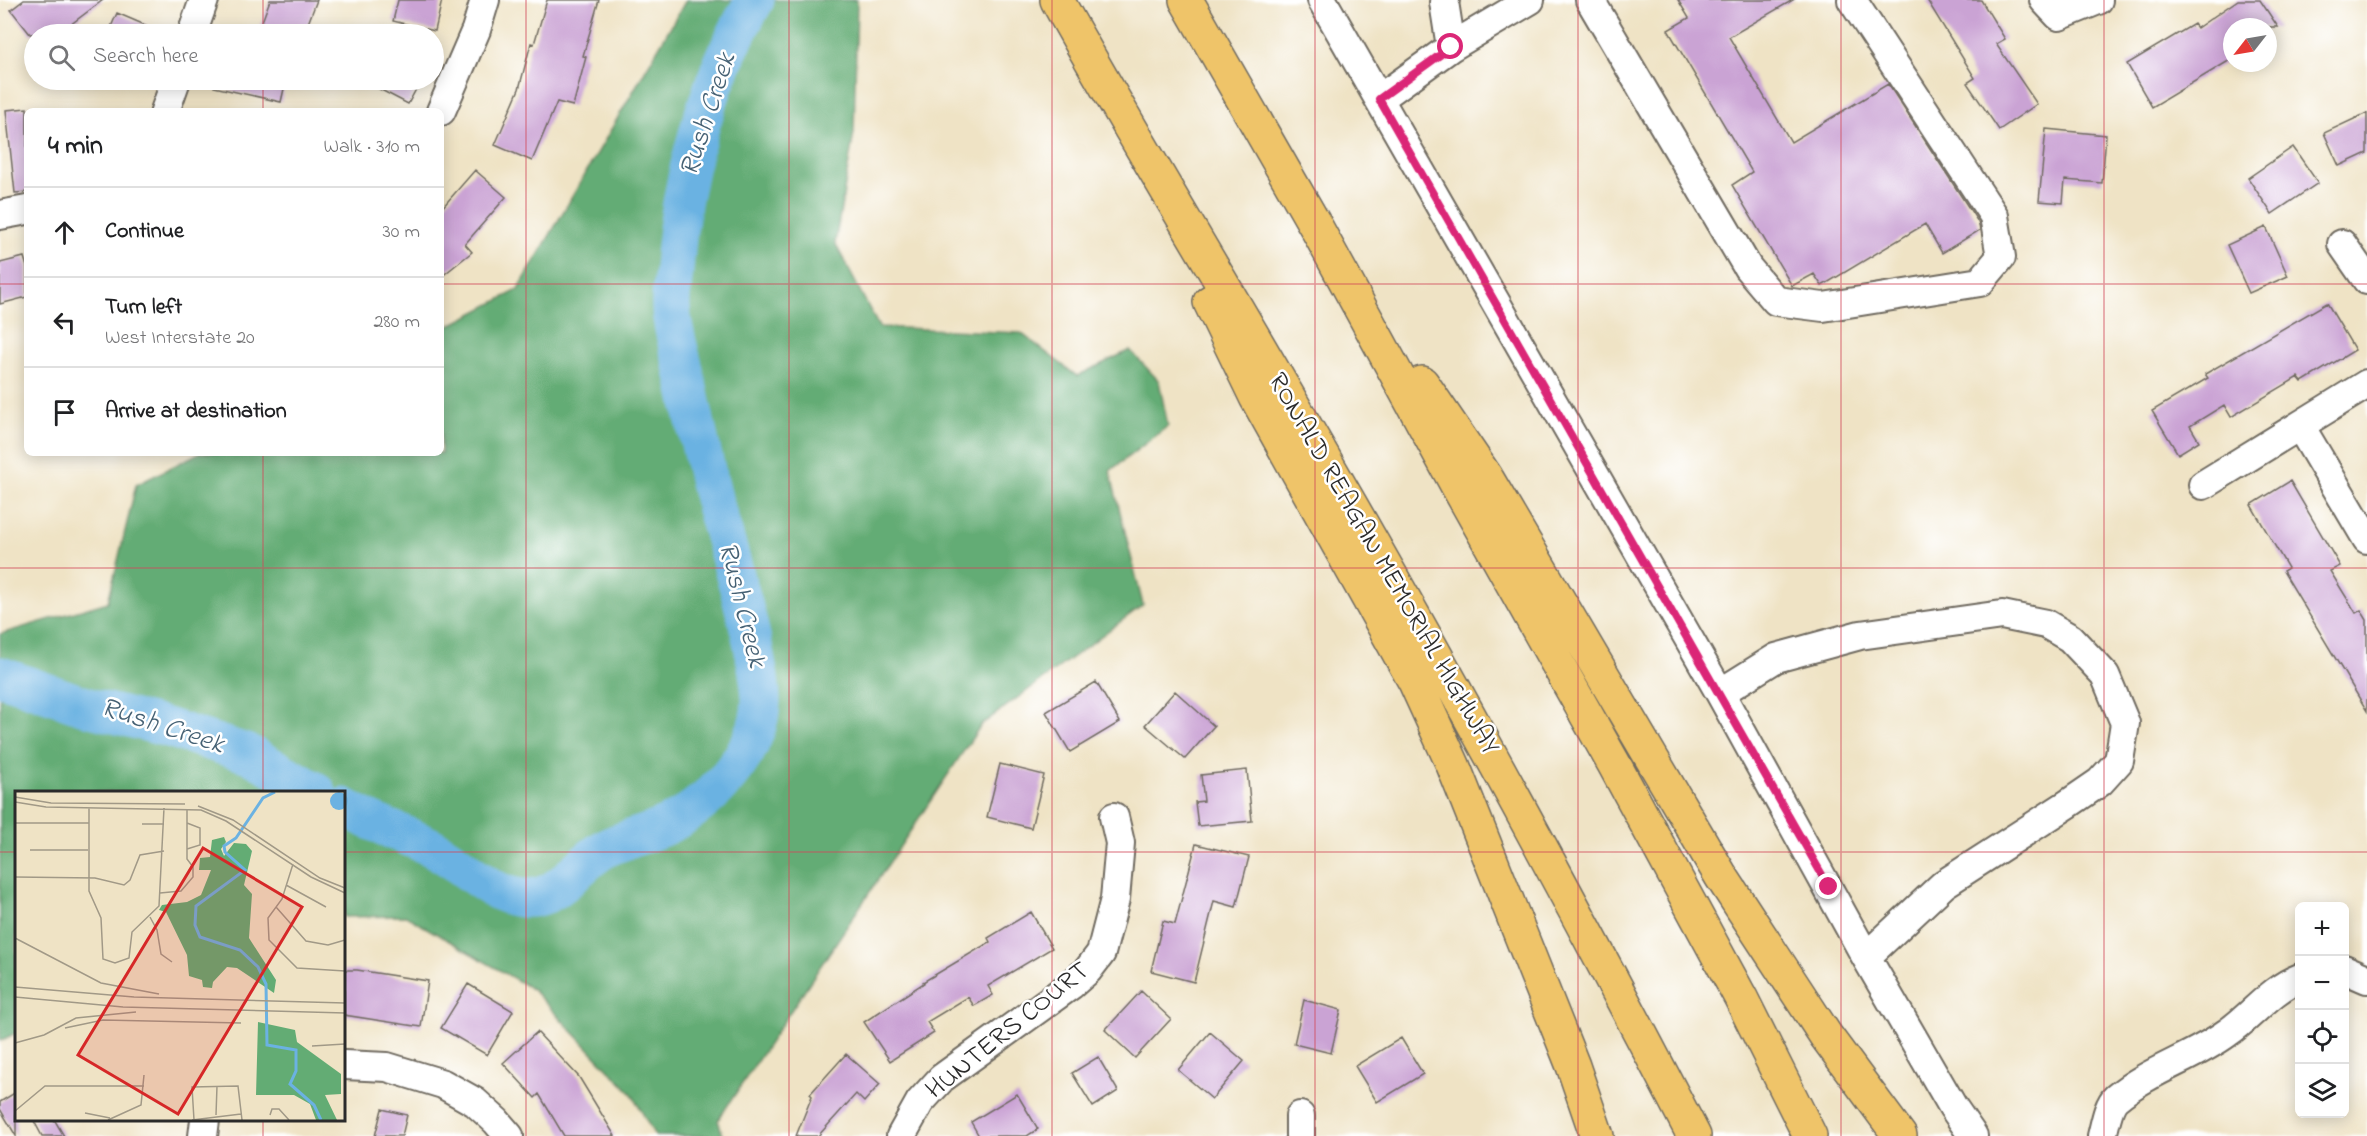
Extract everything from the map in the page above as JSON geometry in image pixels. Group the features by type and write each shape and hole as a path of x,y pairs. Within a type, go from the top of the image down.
{"highway":[{"name":"RONALD REAGAN MEMORIAL HIGHWAY","path":"1057,0 1122,116 1272,368 1486,744 1602,958 1694,1136"},
{"path":"1186,0 1315,225 1456,484 1625,784 1741,998 1810,1136"},
{"path":"1122,116 1256,397 1414,682 1502,886 1573,1066 1597,1136"},
{"path":"1315,225 1486,477 1727,886 1826,1036 1900,1136"}],"street":[{"path":"196,24 204,0"},
{"path":"442,108 476,30 485,0"},
{"path":"1322,0 1720,693 1866,957 1953,1107 1973,1136"},
{"path":"1445,0 1451,47"},
{"path":"1379,99 1451,47 1530,0"},
{"path":"1590,0 1748,268 1776,302 1823,307 1980,282 2001,257 1994,216 1852,0"},
{"path":"2044,0 2059,16 2098,0"},
{"path":"166,108 172,90"},
{"path":"0,215 24,211"},
{"path":"2342,244 2367,280"},
{"path":"2203,485 2367,384"},
{"path":"2300,426 2367,539"},
{"path":"1720,693 1776,658 1860,635 2002,615 2046,624 2070,638 2105,675 2125,723 2119,761 2100,782 1944,884 1866,957"},
{"name":"HUNTERS COURT","path":"901,1136 920,1102 942,1078 1071,985 1088,970 1101,953 1115,899 1120,843 1114,817"},
{"path":"2349,971 2367,979"},
{"path":"2102,1136 2114,1100 2144,1078 2182,1060 2227,1034 2286,983 2295,980"},
{"path":"345,1065 387,1067 443,1084 475,1102 509,1136"},
{"path":"203,1136 205,1121"}],"green space":[{"path":"686,0 857,0 854,133 835,243 879,327 1021,333 1077,376 1130,350 1159,381 1168,426 1110,471 1143,605 981,725 718,1120 723,1136 655,1136 632,1094 532,989 406,916 345,917 345,791 15,791 15,1034 0,1041 0,634 108,602 136,485 193,456 444,456 444,328 518,290"}],"building":[{"path":"24,0 103,0 71,24 24,24 24,26 11,10"},
{"path":"270,0 317,0 308,24 261,24"},
{"path":"398,0 442,0 437,24 406,24 393,21"},
{"path":"547,0 599,0 583,56 586,57 573,106 557,102 532,161 495,145 519,89 531,43 534,44"},
{"path":"1678,0 1793,0 1729,37 1791,142 1888,84 1978,222 1980,230 1942,253 1925,224 1822,286 1814,274 1792,286 1732,185 1752,172 1668,30 1689,18"},
{"path":"1927,0 1981,0 2005,39 1996,44 2037,104 1999,130 1967,83 1975,78"},
{"path":"2238,0 2260,0 2272,18 2223,18 2223,64 2152,107 2127,64 2194,24 2197,28"},
{"path":"117,13 143,24 112,24"},
{"path":"227,90 284,90 281,102"},
{"path":"381,90 416,90 408,104"},
{"path":"24,108 24,192 15,193 6,110"},
{"path":"2367,113 2367,153 2339,166 2324,133"},
{"path":"2046,129 2106,135 2102,183 2065,180 2063,203 2039,201"},
{"path":"2293,147 2318,183 2272,214 2248,178"},
{"path":"475,170 506,197 465,244 472,252 444,275 444,206"},
{"path":"2266,227 2288,276 2249,293 2227,245"},
{"path":"24,257 24,298 0,304 0,263"},
{"path":"2327,303 2355,350 2302,382 2298,377 2231,417 2224,405 2190,426 2199,441 2178,454 2152,411 2208,378 2205,374"},
{"path":"2290,481 2340,566 2330,571 2356,613 2361,610 2367,620 2367,711 2283,571 2288,568 2251,505"},
{"path":"1096,682 1120,722 1070,752 1046,712"},
{"path":"1175,691 1214,726 1185,759 1145,725"},
{"path":"1000,764 1044,775 1031,828 987,817"},
{"path":"1247,770 1252,821 1198,826 1195,802 1204,801 1201,775"},
{"path":"1196,844 1249,857 1236,907 1214,901 1194,982 1151,971 1163,921 1175,924"},
{"path":"1031,912 1052,948 988,986 993,995 974,1006 968,997 927,1022 934,1033 890,1061 864,1022 923,982 990,942 988,938"},
{"path":"345,970 428,981 421,1027 345,1015"},
{"path":"468,984 513,1011 487,1055 441,1028"},
{"path":"1141,991 1171,1019 1135,1058 1105,1030"},
{"path":"1304,1000 1341,1010 1331,1053 1294,1044"},
{"path":"537,1032 579,1077 615,1136 564,1136 539,1094 535,1098 503,1063"},
{"path":"1210,1032 1244,1061 1212,1099 1178,1070"},
{"path":"1401,1038 1423,1074 1377,1102 1355,1066"},
{"path":"846,1054 880,1084 864,1102 856,1094 818,1136 796,1136 812,1096 810,1094"},
{"path":"1098,1057 1118,1091 1093,1107 1072,1073"},
{"path":"15,1093 16,1136 0,1109 0,1102"},
{"path":"1017,1094 1038,1129 1027,1136 979,1136 971,1122"},
{"path":"382,1109 407,1115 402,1136 375,1136"},
{"path":"34,1121 55,1121 64,1136 42,1136"}],"waterway":[{"name":"Rush Creek","path":"345,808 435,849 499,891 510,896 535,897 557,888 606,848 665,826 682,817 714,791 729,775 742,758 752,739 761,701 757,666 745,610 707,473 675,333 671,293 683,201 699,130 723,62 755,0"},
{"name":"Rush Creek","path":"0,676 91,708 169,728 249,754 315,791"}],"route":[{"path":"1451,47 1379,99 1829,887"}]}
